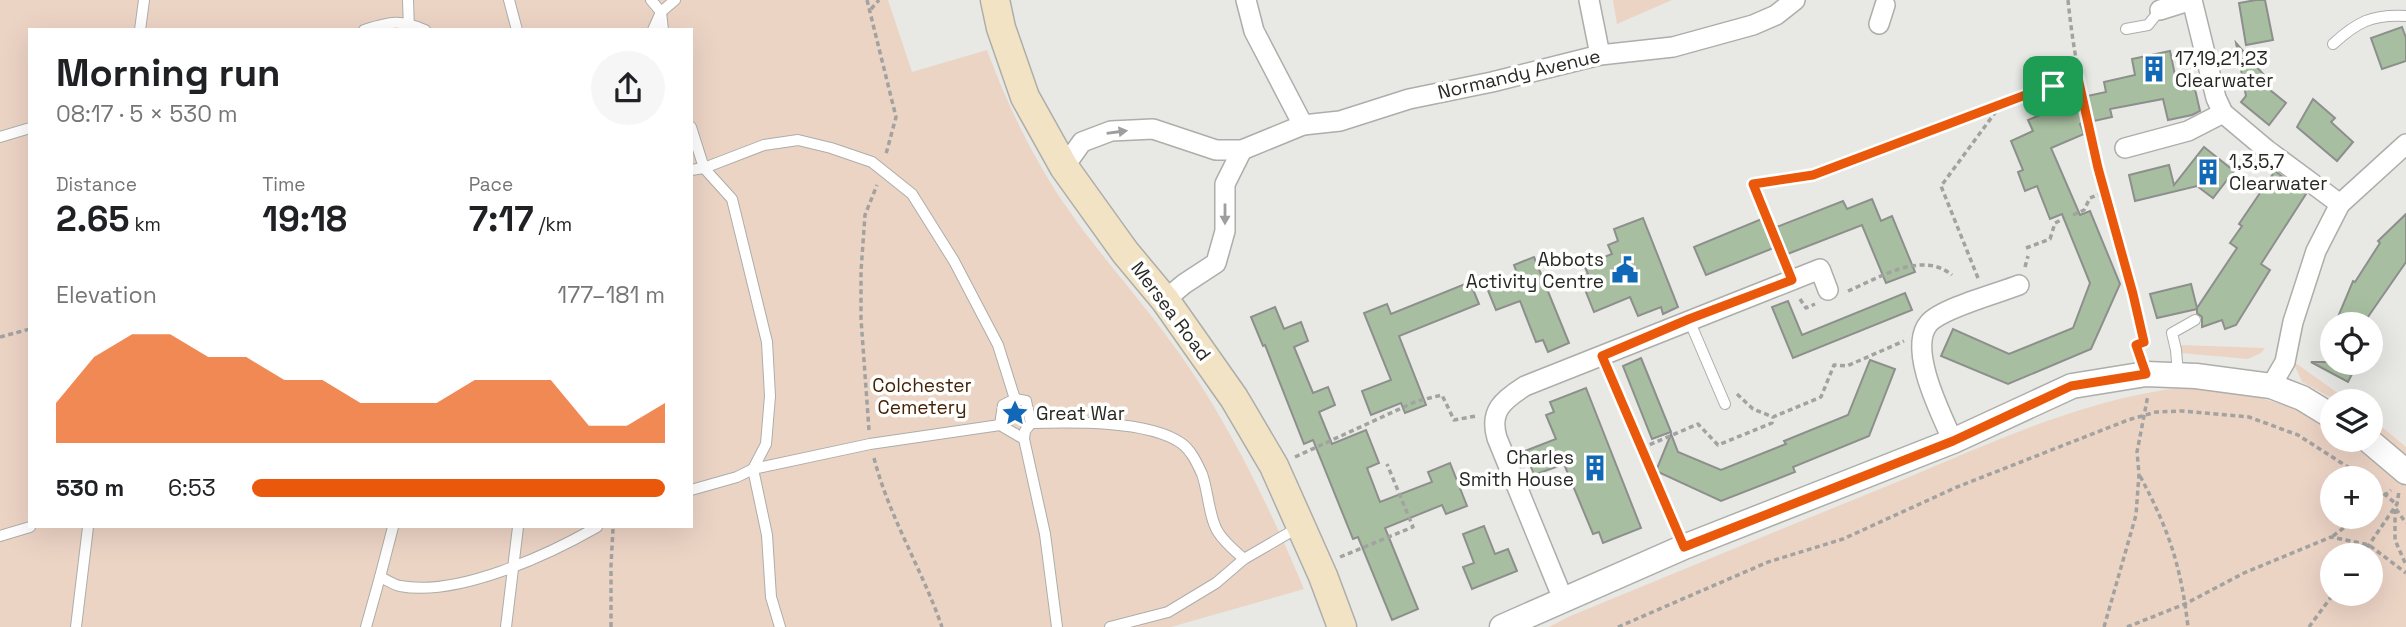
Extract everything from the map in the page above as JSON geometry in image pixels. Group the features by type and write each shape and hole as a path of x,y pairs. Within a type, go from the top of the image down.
{"main road":[{"name":"Mersea Road","path":"995,0 1003,36 1026,97 1064,167 1125,252 1166,300 1217,371 1274,466 1323,576 1342,627"}],"street":[{"path":"1246,0 1254,31 1303,125"},
{"path":"1589,0 1600,55"},
{"name":"Normandy Avenue","path":"1064,167 1082,142 1111,131 1153,129 1216,150 1242,150 1303,125 1340,121 1409,99 1600,55 1673,47 1753,25 1776,15 1795,0"},
{"path":"2162,6 2192,0 2216,98 2223,113 2267,150 2340,204"},
{"path":"1879,24 1881,2"},
{"path":"2125,148 2188,131 2223,113"},
{"path":"2271,386 2285,362 2293,322 2316,251 2340,204 2406,144"},
{"path":"1166,300 1184,284 1216,263 1226,232 1225,184 1242,150"},
{"path":"1563,598 1496,438 1494,416 1511,395 1525,386 1689,319 1820,269 1828,290"},
{"path":"1953,441 1921,356 1922,336 1930,321 1958,306 2019,285"},
{"path":"1502,627 1684,547 1953,441 2071,386 2146,374 2178,374 2271,386 2302,398 2320,409"},
{"path":"2382,452 2406,472"}],"lane":[{"path":"140,28 144,0"},
{"path":"371,28 394,21 409,26 408,0"},
{"path":"509,0 516,28"},
{"path":"651,0 661,12 663,28"},
{"path":"654,28 661,12 675,0"},
{"path":"2126,29 2148,25 2162,6"},
{"path":"2333,44 2364,20 2406,16"},
{"path":"0,137 28,129"},
{"path":"693,133 704,168 732,199 767,342 770,396 766,443 753,468 767,536 771,597 780,627"},
{"path":"693,170 764,145 798,140 872,162 912,194 954,261 998,345 1015,400"},
{"path":"1689,319 1725,404"},
{"path":"2178,374 2172,332 2195,320"},
{"path":"1000,425 1003,405 1015,400 1026,401 1031,423 1025,431 1024,439 1045,534 1057,627"},
{"path":"1031,423 1060,422 1144,429 1182,444 1193,456 1202,475 1217,531 1244,559"},
{"path":"693,489 737,477 753,468 870,444 1000,425 1024,439"},
{"path":"1110,627 1168,612 1216,583 1244,559 1299,527"},
{"path":"0,536 28,528"},
{"path":"76,627 88,528"},
{"path":"366,627 393,528"},
{"path":"506,627 518,528"},
{"path":"380,577 399,586 447,586 483,577 514,565 565,545 595,528"}],"path":[{"path":"867,0 896,117 883,170 865,215 861,319 870,444 882,489 929,588 942,627"},
{"path":"871,9 879,0"},
{"path":"2068,0 2078,78 2098,168 2144,342 2136,345 2146,374 2148,392 2137,452 2139,474 2136,515 2104,627"},
{"path":"1792,280 1753,184 1813,175 2078,78"},
{"path":"1985,298 1941,186 2002,104"},
{"path":"2073,215 2084,210 2090,198 2105,192"},
{"path":"2026,248 2050,239 2055,223 2063,219"},
{"path":"0,337 28,330"},
{"path":"1718,388 1728,387 1753,409 1773,417 1821,397 1834,365 1846,366 1909,339"},
{"path":"1602,356 1684,547"},
{"path":"1274,466 1417,401 1441,395 1454,420 1494,416"},
{"path":"1618,627 1768,562 1843,539 1957,487 2142,415 2182,411 2249,417 2298,435 2346,466"},
{"path":"1642,448 1698,424 1718,445 1772,423 1773,417"},
{"path":"1323,576 1332,561 1413,527 1387,464"},
{"path":"2139,474 2162,516 2180,571 2188,627"},
{"path":"2406,523 2396,506 2385,495 2402,483 2396,506 2395,540 2406,565"},
{"path":"2370,543 2396,506"},
{"path":"611,627 614,528"},
{"path":"2127,627 2185,604 2244,573 2332,537 2342,529"},
{"path":"2332,537 2360,543"},
{"path":"2383,556 2406,573"},
{"path":"2309,627 2324,606"}],"green space":[{"name":"Colchester Cemetery","path":"0,0 888,0 912,72 987,50 1020,128 1051,184 1093,243 1171,342 1220,417 1265,502 1304,589 1171,627 0,627"},
{"path":"1613,0 1672,0 1617,24"},
{"path":"2180,345 2265,348 2248,359 2181,353"},
{"path":"2294,364 2332,389 2320,389 2320,392 2302,382"},
{"path":"2178,388 2238,391 2290,407 2320,422 2320,452 2365,452 2372,457 2383,466 2320,466 2320,529 2383,529 2383,466 2406,486 2406,627 1549,627 2003,438 2107,402"},
{"path":"2383,428 2406,447 2406,455 2383,436"}],"building":[{"path":"2265,0 2273,40 2246,45 2239,3"},
{"path":"2402,27 2406,38 2406,61 2382,69 2371,38"},
{"path":"2236,43 2264,75 2259,81 2286,103 2269,125 2241,102 2246,96"},
{"path":"2170,51 2176,80 2192,76 2200,111 2168,120 2163,99 2110,109 2112,117 2080,124 2084,134 2051,148 2080,215 2090,211 2120,284 2091,349 2008,384 1941,356 1953,329 2009,354 2073,328 2090,283 2062,214 2050,219 2037,186 2025,191 2018,172 2023,170 2011,141 2033,131 2028,120 2083,97 2106,92 2104,82 2135,75 2132,59"},
{"path":"2313,99 2335,118 2331,122 2353,142 2337,161 2297,127"},
{"path":"2204,147 2234,171 2213,198 2197,186 2135,201 2129,175 2169,165 2174,185"},
{"path":"2275,171 2306,194 2261,264 2270,270 2236,325 2225,329 2222,320 2202,327 2202,317 2197,313 2197,309 2157,318 2150,294 2191,284 2197,308 2237,248 2230,243 2242,226 2239,224"},
{"path":"1872,199 1881,221 1892,216 1915,272 1886,283 1862,225 1785,255 1781,245 1706,275 1694,247 1764,218 1769,230 1843,201 1847,209"},
{"path":"2406,214 2406,262 2371,312 2340,312 2353,281 2355,282 2380,243 2378,241"},
{"name":"Abbots Activity Centre","path":"1643,218 1678,307 1663,314 1661,307 1638,316 1630,297 1594,312 1580,277 1588,274 1584,265 1612,254 1608,245 1618,241 1614,229"},
{"path":"1534,257 1569,343 1548,352 1543,340 1536,342 1520,301 1496,310 1487,288 1518,276 1514,265"},
{"path":"1470,282 1479,304 1399,336 1426,405 1405,413 1401,403 1371,415 1362,391 1391,380 1364,313 1387,304 1391,314"},
{"path":"1905,293 1912,310 1793,358 1772,307 1788,301 1802,335"},
{"path":"1275,307 1284,329 1301,322 1308,341 1294,347 1313,393 1328,387 1335,405 1319,412 1332,444 1366,430 1379,463 1367,468 1380,502 1432,482 1428,472 1450,463 1467,506 1446,514 1442,505 1385,528 1418,609 1392,620 1358,537 1353,539 1313,440 1304,444 1265,345 1263,346 1251,317"},
{"path":"1641,358 1671,432 1652,439 1623,366"},
{"path":"1870,360 1895,369 1869,436 1793,467 1795,472 1721,501 1656,471 1671,434 1678,452 1721,470 1848,415"},
{"path":"2335,375 2352,375 2348,382"},
{"name":"Charles Smith House","path":"1586,388 1641,528 1603,543 1599,532 1593,534 1564,464 1534,475 1525,451 1556,439 1546,415 1554,412 1550,402"},
{"path":"1484,526 1495,554 1508,549 1517,571 1472,589 1463,567 1474,563 1463,534"}],"place":[{"name":"17,19,21,23 Clearwater","path":"2154,69"},
{"name":"1,3,5,7 Clearwater","path":"2208,172"},
{"name":"Abbots Activity Centre","path":"1625,270"},
{"name":"Great War","path":"1015,413"},
{"name":"Charles Smith House","path":"1595,468"}],"route":[{"path":"2078,78 2098,168 2133,294 2144,342 2136,345 2146,374 2071,386 1953,441 1684,547 1602,356 1792,280 1753,184 1813,175 2053,86 2078,78"}]}
